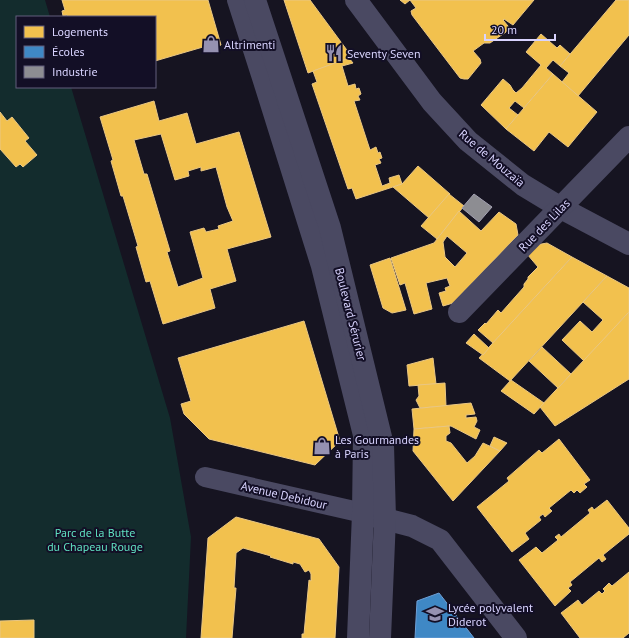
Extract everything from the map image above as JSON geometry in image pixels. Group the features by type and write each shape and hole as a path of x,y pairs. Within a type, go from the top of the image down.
{"street":[{"name":"Boulevard Sérurier","path":"238,0 322,266 364,435 364,513 358,638"},
{"name":"Boulevard Sérurier","path":"255,0 330,228 382,439 385,518 380,638"},
{"name":"Rue de Mouzaïa","path":"356,0 432,102 468,141 523,185 561,208 629,244"},
{"name":"Rue des Lilas","path":"459,312 629,137"},
{"name":"Avenue Debidour","path":"205,477 364,513"},
{"path":"364,513 412,526 440,540 516,638"}],"green space":[{"name":"Parc de la Butte du Chapeau Rouge","path":"0,0 45,0 50,16 16,16 16,88 71,88 170,418 191,537 186,638 0,638"}],"building: Logements":[{"path":"62,0 208,0 221,45 204,50 203,47 156,61 156,16 63,16 62,11 65,10"},
{"path":"284,0 310,0 352,57 308,73"},
{"path":"400,0 410,0 405,4"},
{"path":"410,0 534,0 513,25 504,19 503,20 508,26 506,32 490,43 484,43 473,51 480,59 481,63 468,79 464,79 460,78 412,15 411,11 416,8"},
{"path":"616,0 629,0 629,35 578,96 562,82 569,73 560,66"},
{"path":"541,34 557,48 560,45 570,54 560,66 553,60 546,68 553,74 524,108 515,101 509,108 518,115 506,129 481,105 503,79 516,93 522,88 541,65 526,52"},
{"path":"349,58 353,63 342,66 348,86 355,84 356,89 359,88 361,94 358,96 360,100 354,101 370,150 376,147 382,158 379,159 381,163 375,165 382,186 390,183 389,178 399,175 402,184 356,199 352,188 348,189 312,84 317,82 313,71"},
{"path":"553,74 597,112 568,147 549,132 534,151 506,129"},
{"path":"154,101 159,121 187,113 196,144 239,132 271,237 227,249 236,281 210,289 215,308 163,324 150,281 146,282 136,247 138,246 123,196 121,196 111,161 113,160 100,117","holes":["161,134 175,180 189,176 188,171 201,167 201,171 216,167 227,207 233,221 218,226 219,229 206,232 204,228 190,232 203,278 178,287 167,252 170,251 147,174 144,174 134,140"]},
{"path":"0,112 7,121 12,117 29,138 25,141 37,155 23,167 20,164 16,167 0,149"},
{"path":"418,166 450,194 429,218 393,187 402,184"},
{"path":"449,194 464,206 437,239 421,226"},
{"path":"459,211 481,231 499,212 516,224 518,235 453,303 443,306 439,293 446,291 445,288 450,286 447,278 426,283 432,309 414,314 405,283 400,285 391,258 434,243","holes":["447,236 467,253 455,267 445,257 443,242"]},
{"path":"547,243 572,257 493,343 478,330 485,323 486,324 498,310 501,313 524,287 528,277 538,267 527,254 536,245"},
{"path":"572,257 607,276 510,381 479,358"},
{"path":"390,258 406,310 392,313 383,308 370,265"},
{"path":"607,276 629,288 629,312 584,361 562,340 580,321 592,332 603,320 583,302"},
{"path":"629,312 629,379 555,426 540,407"},
{"path":"304,321 340,441 315,465 209,439 184,414 181,404 191,401 178,358"},
{"path":"474,334 489,348 483,355 466,343"},
{"path":"542,347 571,374 558,388 529,361"},
{"path":"433,358 436,384 409,386 407,365"},
{"path":"511,380 544,403 534,414 501,391"},
{"path":"445,383 446,406 420,408 416,400 419,396 418,385"},
{"path":"471,403 475,414 466,415 466,418 476,417 477,421 474,427 480,430 476,439 451,426 414,429 412,409"},
{"path":"449,426 450,433 446,436 446,441 451,443 467,463 475,456 483,443 500,451 453,501 413,451 414,429"},
{"path":"494,437 507,443 500,451 490,446"},
{"path":"559,439 590,480 584,484 587,487 580,493 577,490 574,493 571,490 549,508 552,511 545,517 543,514 539,517 541,520 525,533 529,539 512,552 477,507 509,481 507,478 539,450 542,453"},
{"path":"607,500 629,528 629,534 603,555 606,559 602,562 599,558 570,582 572,585 568,588 571,591 555,606 519,560 536,547 542,553 558,540 555,537 559,534 561,537 590,513 588,510 592,507 594,510"},
{"path":"236,517 319,539 339,567 335,638 302,638 302,634 304,634 309,580 311,581 311,574 309,570 305,572 300,564 293,562 293,564 243,548 236,553 234,588 236,588 232,638 201,638 208,538"},
{"path":"629,572 629,633 623,638 580,638 561,613 578,600 582,605 599,591 602,594 605,591 603,589 609,583 612,586"},
{"path":"34,620 34,638 0,638 0,621"}],"building: Écoles":[{"name":"Lycée polyvalent Diderot","path":"439,593 474,638 415,638 417,601"}],"building: Industrie":[{"path":"474,194 492,207 479,222 462,208"}],"place":[{"name":"Altrimenti","path":"211,44"},
{"name":"Seventy Seven","path":"334,53"},
{"name":"Les Gourmandes à Paris","path":"322,446"},
{"name":"Lycée polyvalent Diderot","path":"435,614"}]}
